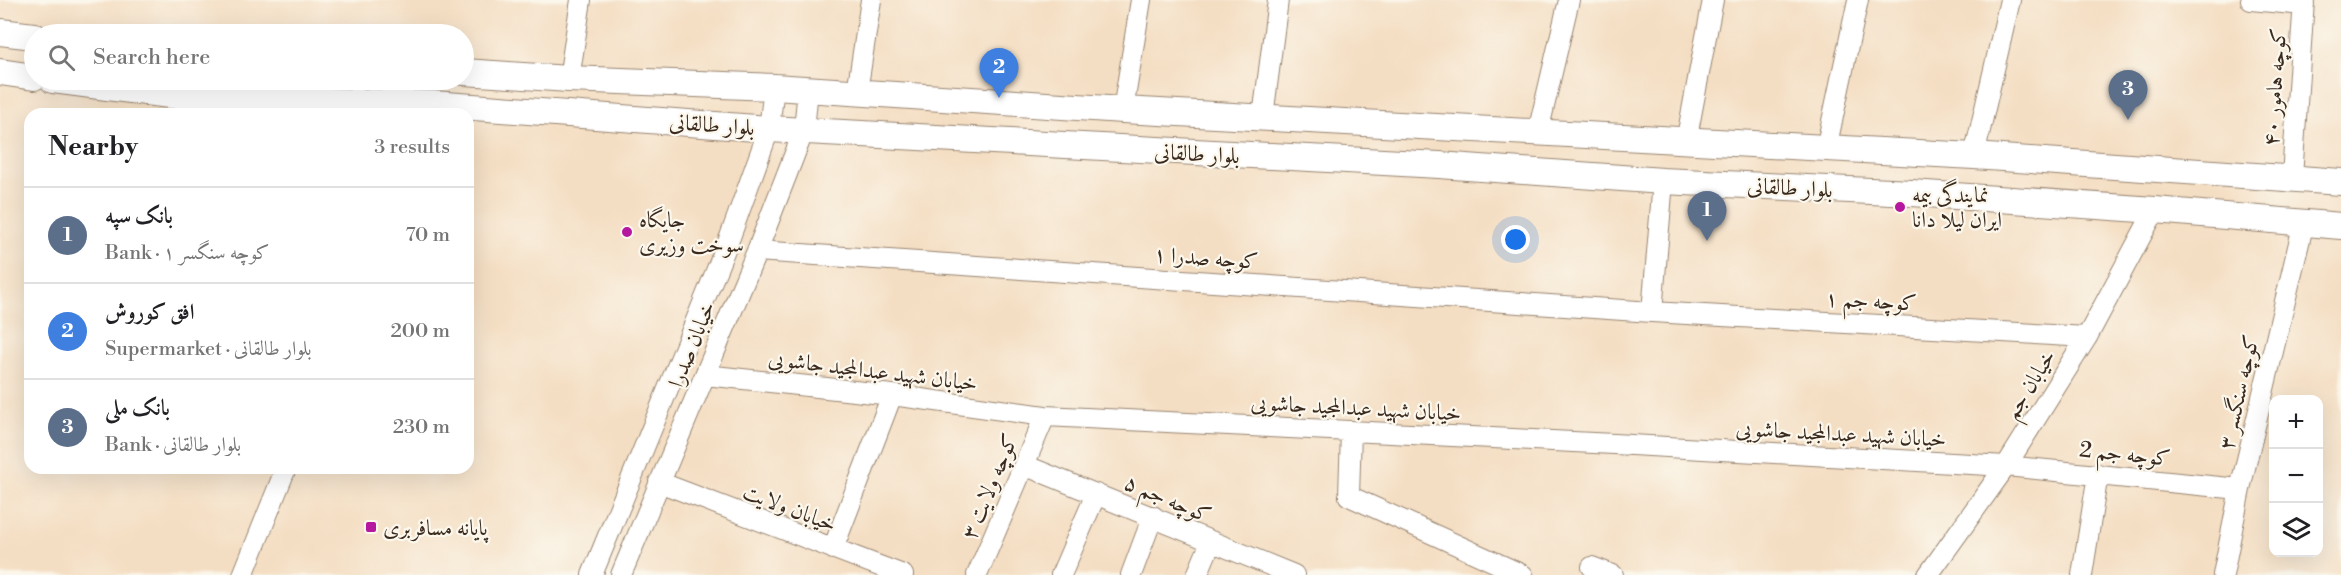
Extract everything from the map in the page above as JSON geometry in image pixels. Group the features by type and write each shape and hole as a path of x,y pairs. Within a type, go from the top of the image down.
{"main road":[{"path":"0,32 24,35"},
{"path":"0,72 24,76"},
{"name":"بلوار طالقانی","path":"474,73 568,79 774,87 1123,110 1974,156 2292,177 2334,176"},
{"name":"بلوار طالقانی","path":"130,90 184,97 410,108"},
{"name":"بلوار طالقانی","path":"474,112 1439,165 1663,181 1912,193 2341,226"},
{"path":"1258,156 1263,117"}],"street":[{"path":"568,79 581,0"},
{"path":"857,92 871,0"},
{"path":"1123,110 1141,0"},
{"path":"1263,117 1278,0"},
{"path":"1538,132 1569,0"},
{"path":"1686,142 1713,0"},
{"path":"1826,149 1858,0"},
{"path":"1974,156 2010,0"},
{"path":"2251,0 2304,2"},
{"name":"کوچه هامور ۴۰","path":"2292,177 2304,2"},
{"name":"خیابان صدرا","path":"595,567 703,306 769,129 774,87"},
{"name":"خیابان صدرا","path":"622,572 757,251 804,130 808,89"},
{"path":"1652,312 1663,181"},
{"name":"خیابان جم","path":"1928,575 2006,466 2087,337 2155,210"},
{"name":"کوچه سنگسر ۳","path":"2223,575 2240,489 2304,222"},
{"name":"کوچه صدرا ۱","path":"757,251 1652,312"},
{"path":"703,306 729,315"},
{"name":"کوچه جم ۱","path":"1652,312 2087,337"},
{"name":"خیابان شهید عبدالمجید جاشویی","path":"705,375 892,395 1045,416 2006,466"},
{"path":"833,549 892,395"},
{"name":"کوچه ولایت ۳","path":"977,575 1045,416"},
{"path":"1351,431 1349,496 1523,575"},
{"name":"کوچه جم ۵","path":"1024,465 1294,575"},
{"name":"کوچه جم 2","path":"2006,466 2240,489"},
{"path":"243,575 284,474"},
{"path":"2082,575 2098,474"},
{"name":"خیابان ولایت","path":"659,482 903,575"},
{"path":"1061,575 1096,494"},
{"path":"1131,575 1153,516"},
{"path":"1197,575 1211,542"},
{"path":"595,567 622,572"},
{"path":"1592,567 1613,575"}],"place":[{"name":"افق کوروش","path":"999,98"},
{"name":"بانک ملی","path":"2128,120"},
{"name":"نمایندگی بیمه ایران لیلا دانا","path":"1900,207"},
{"name":"جایگاه سوخت وزیری","path":"627,232"},
{"name":"بانک سپه","path":"1707,241"},
{"name":"پایانه مسافربری","path":"371,527"}]}
